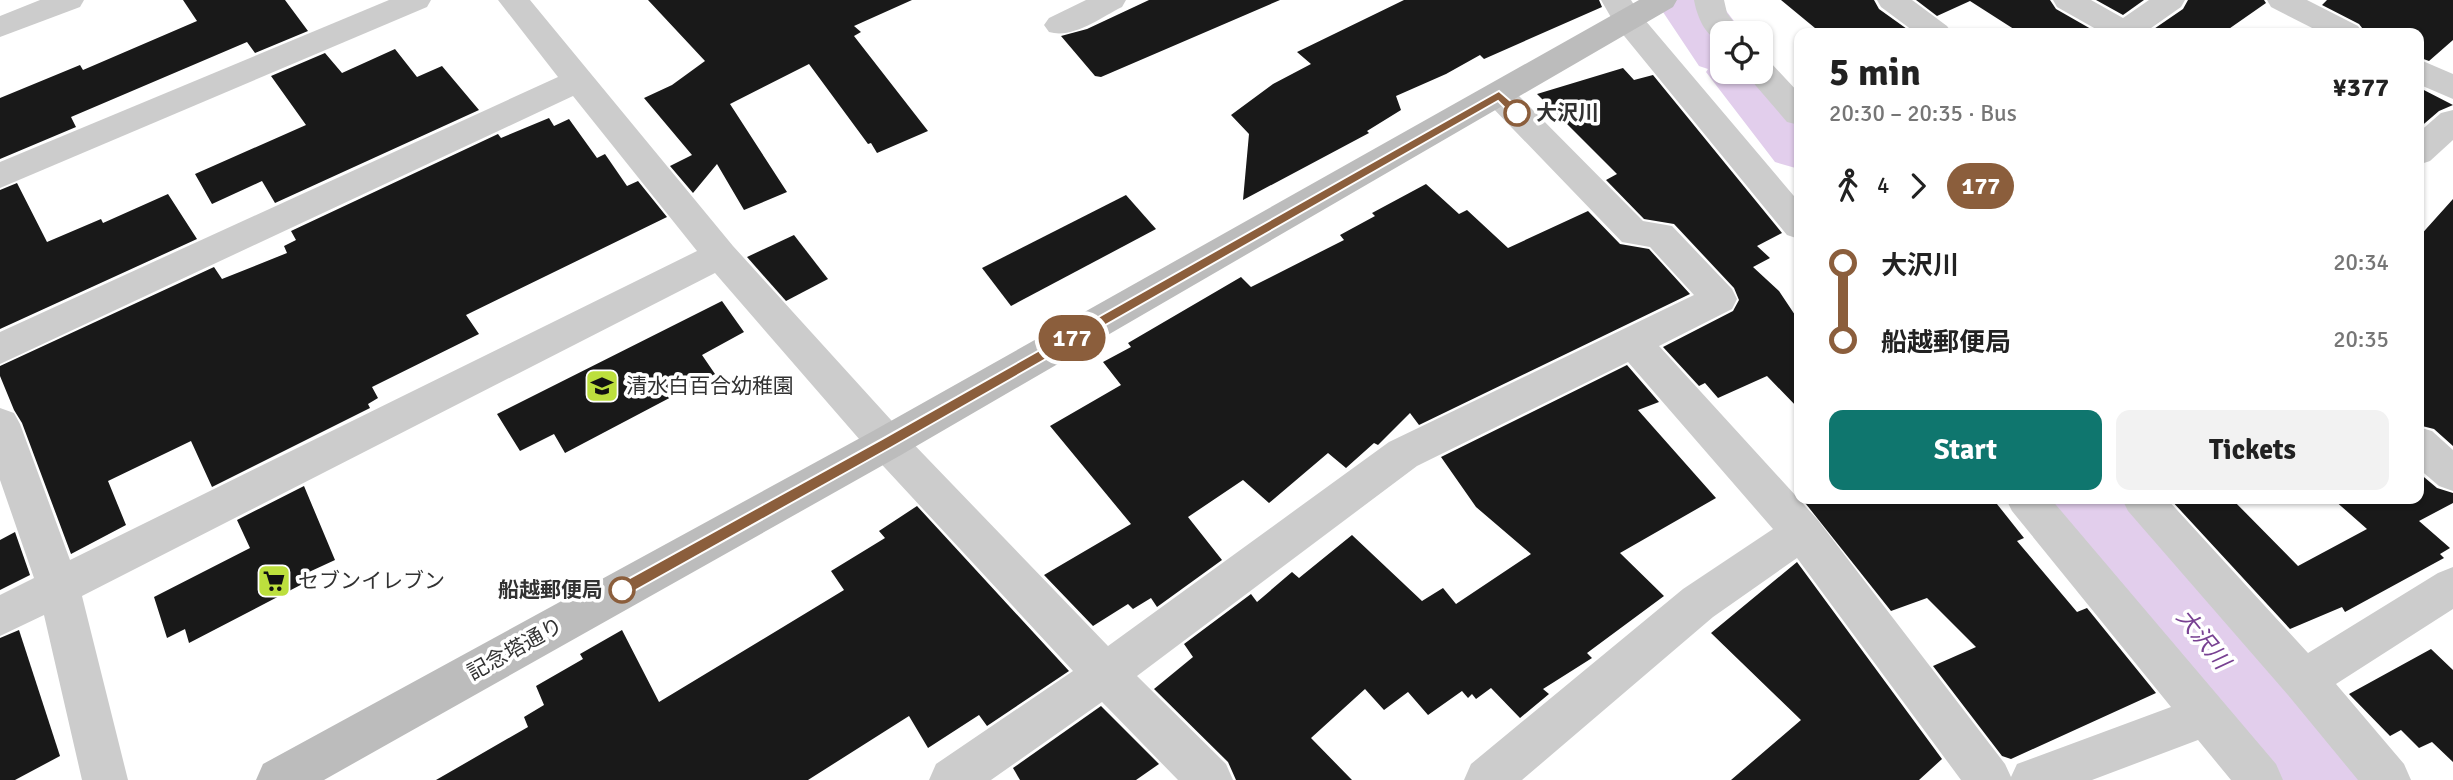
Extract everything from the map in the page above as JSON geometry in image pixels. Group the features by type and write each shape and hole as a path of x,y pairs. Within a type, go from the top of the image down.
{"street":[{"path":"0,27 69,0"},
{"path":"0,176 416,0"},
{"path":"513,0 720,255 887,443 1105,674 1210,780"},
{"path":"1060,25 1111,0"},
{"name":"記念塔通り","path":"279,780 887,443 1499,95 1622,10 1662,0"},
{"path":"1709,0 1712,16 1716,21"},
{"path":"1892,0 1929,28"},
{"path":"2068,0 2116,28"},
{"path":"2132,28 2170,0"},
{"path":"2282,0 2337,28"},
{"path":"1622,10 1794,220"},
{"path":"2424,73 2453,88"},
{"path":"0,349 580,80"},
{"path":"1772,84 1794,108"},
{"path":"952,780 1105,674 1403,454 1719,299 1660,235 1634,233 1499,95"},
{"path":"2424,148 2453,121"},
{"path":"0,616 720,255"},
{"path":"1633,342 1802,532 1989,780"},
{"path":"0,424 59,587 105,780"},
{"path":"2424,448 2453,474"},
{"path":"2030,504 2260,780"},
{"path":"2146,504 2304,680 2388,780"},
{"path":"1487,780 1698,603 1802,532"},
{"path":"2304,680 2453,586"},
{"path":"2033,780 2206,715"}],"building":[{"path":"183,0 285,0 308,31 255,53 247,42 71,117 76,127 0,159 0,98 80,65 83,70 197,21"},
{"path":"648,0 912,0 854,26 861,32 854,36 928,131 877,153 809,64 730,104 787,192 744,210 717,164 693,193 670,166 692,155 644,98 672,85 705,61"},
{"path":"1149,0 1280,0 1101,77 1095,76 1061,36 1087,29"},
{"path":"1404,0 1599,0 1602,7 1484,59 1480,55 1446,74 1396,96 1401,110 1367,131 1369,133 1243,200 1249,134 1231,115 1273,84 1311,64 1297,52"},
{"path":"1781,0 1874,0 1879,9 1906,28 1815,28"},
{"path":"1916,0 2050,0 2056,9 2089,28 2012,28 1970,1 1937,16"},
{"path":"2096,0 2144,0 2123,15"},
{"path":"2188,0 2264,0 2266,3 2230,28 2155,28 2183,9"},
{"path":"2327,0 2453,0 2453,40 2429,61 2424,59 2424,28 2362,28 2322,5"},
{"path":"395,49 417,77 442,66 479,110 275,203 262,181 212,204 195,174 306,125 271,76 325,53 342,73"},
{"path":"1623,68 1634,80 1653,75 1782,233 1757,246 1770,258 1753,267 1779,291 1794,314 1794,404 1767,376 1718,398 1705,383 1699,386 1663,347 1733,311 1739,300 1734,288 1674,224 1644,219 1606,180 1617,174 1537,94"},
{"path":"2424,90 2453,105 2439,111 2424,124"},
{"path":"549,118 554,126 569,119 597,158 605,154 627,186 638,181 667,217 466,315 479,334 372,387 378,398 368,404 370,408 212,487 191,441 108,481 126,525 71,554 22,423 0,376 0,366 214,267 222,279 287,253 284,246 296,240 291,231 498,134 501,138"},
{"path":"17,183 47,242 101,219 103,223 168,194 197,239 0,329 0,190"},
{"path":"1426,184 1459,214 1467,210 1508,248 1588,211 1620,244 1649,249 1690,294 1419,425 1410,413 1378,445 1374,443 1346,468 1328,453 1269,503 1243,480 1188,517 1222,560 1157,607 1151,598 1133,609 1128,604 1093,626 1044,575 1131,524 1050,426 1121,385 1103,362 1131,347 1128,343 1241,277 1251,287 1344,240 1340,235 1375,216 1372,213"},
{"path":"1126,195 1156,229 1011,306 982,268"},
{"path":"2453,199 2453,446 2434,429 2424,426 2424,231"},
{"path":"794,235 828,279 786,301 747,257"},
{"path":"722,301 744,332 702,355 715,374 565,453 554,434 520,451 497,414"},
{"path":"1627,365 1659,402 1638,410 1716,498 1620,553 1664,596 1587,653 1592,658 1543,689 1549,694 1520,718 1491,688 1476,699 1472,694 1468,698 1462,691 1428,715 1408,692 1384,710 1365,689 1311,738 1352,780 1236,780 1228,762 1154,689 1193,657 1184,644 1251,594 1257,602 1292,572 1299,578 1352,535 1422,601 1443,588 1456,604 1531,554 1476,507 1441,457"},
{"path":"2424,477 2437,488 2453,493 2453,503 2419,521 2450,548 2440,554 2444,558 2345,612 2342,607 2290,629 2175,504 2237,504 2298,566 2367,529 2339,504 2424,504"},
{"path":"304,486 335,560 309,572 312,579 189,643 185,629 167,638 154,597 250,548 237,520"},
{"path":"1806,504 1997,504 2024,538 2017,541 2077,612 2087,608 2156,693 2011,759 2002,756 1933,666 1976,647 1927,598 1891,611"},
{"path":"917,506 1069,671 987,726 979,715 928,748 909,716 808,780 436,780 528,727 524,717 544,705 536,686 583,659 580,654 622,630 659,702 844,590 831,571 885,538 879,531"},
{"path":"15,532 30,575 0,590 0,540"},
{"path":"1797,562 1942,759 1919,780 1731,780 1801,720 1711,633"},
{"path":"19,630 60,756 15,780 0,780 0,638"},
{"path":"2431,649 2453,670 2453,762 2432,742 2419,748 2401,730 2390,736 2349,694"},
{"path":"1101,706 1159,764 1136,780 1020,780 1013,768"}],"waterway":[{"name":"大沢川","path":"1686,0 1710,34"},
{"name":"大沢川","path":"1749,84 1794,139"},
{"name":"大沢川","path":"2092,504 2319,780"}],"bus line":[{"name":"177","path":"622,590 887,443 1499,95 1517,113"}],"place":[{"name":"大沢川","path":"1517,113"},
{"name":"清水白百合幼稚園","path":"602,386"},
{"name":"セブンイレブン","path":"274,581"},
{"name":"船越郵便局","path":"622,590"}]}
